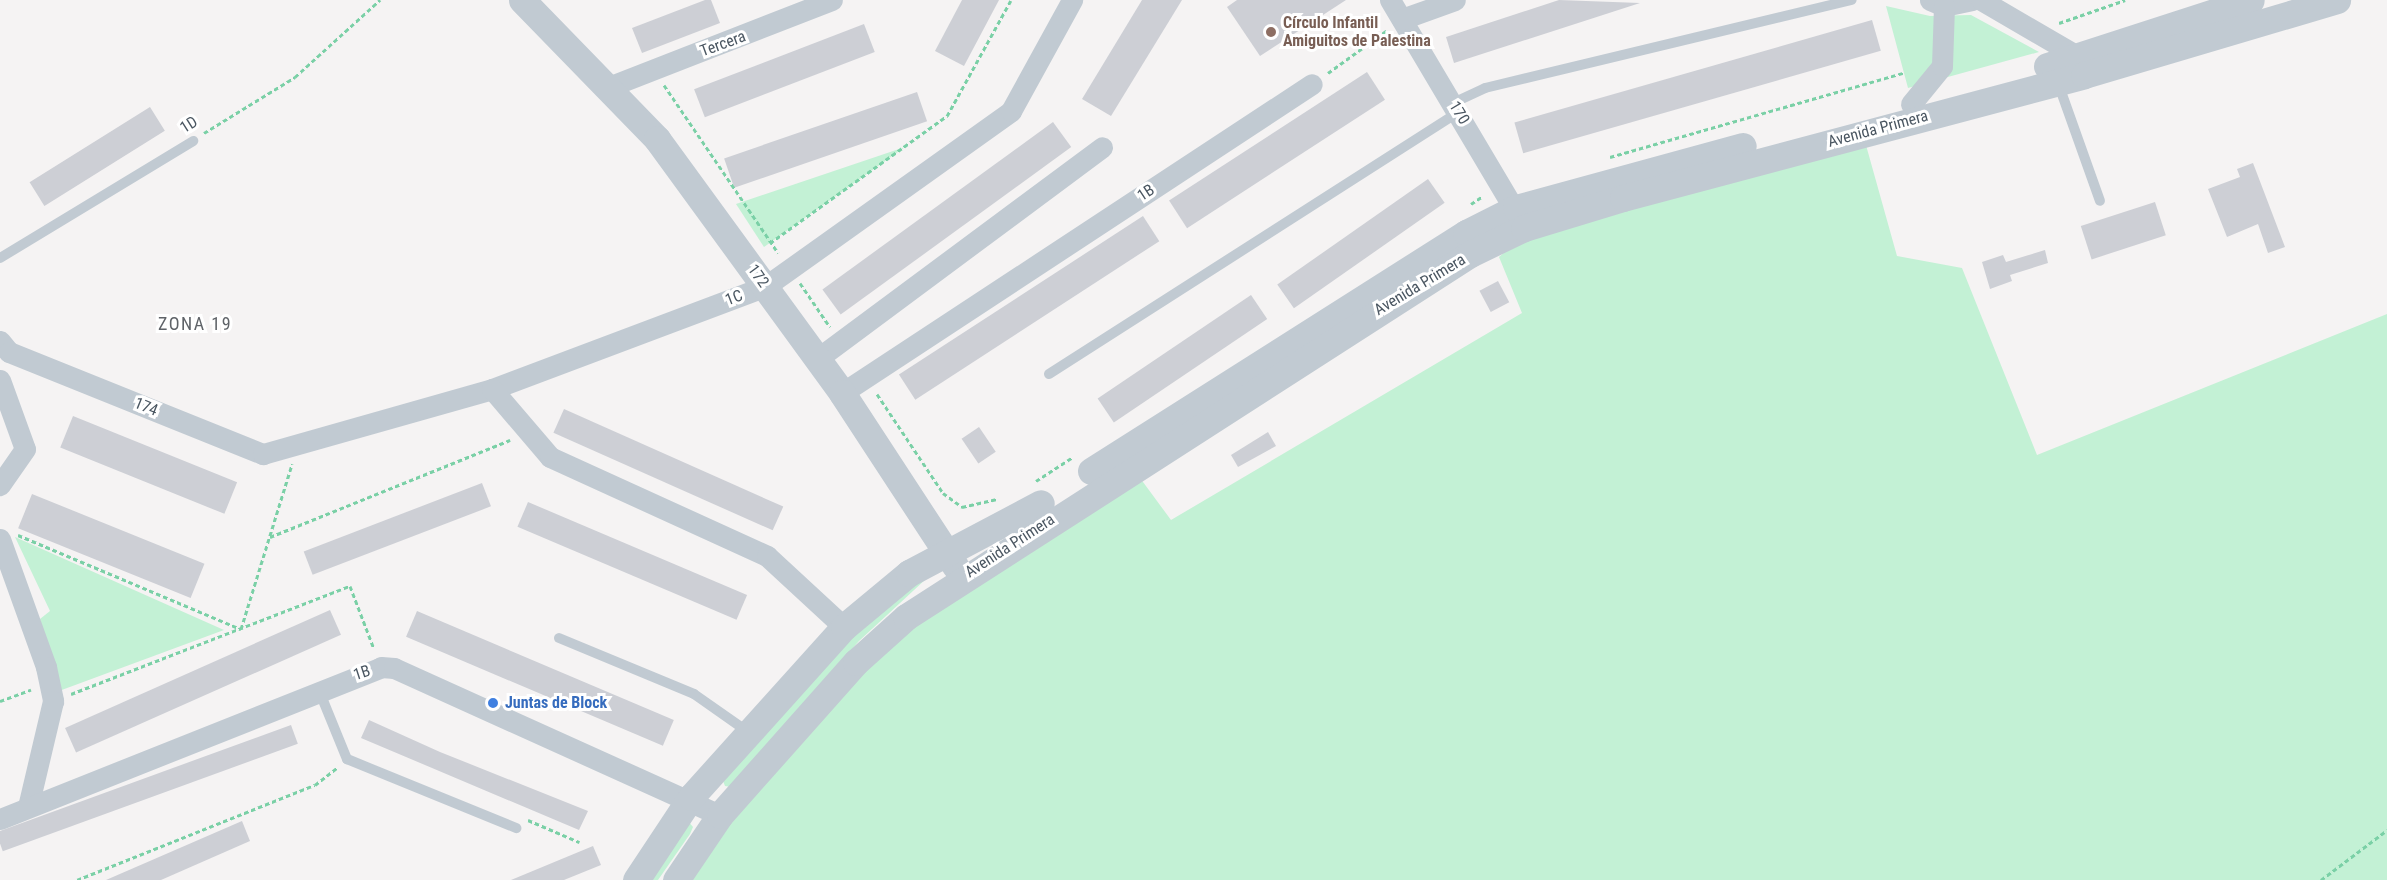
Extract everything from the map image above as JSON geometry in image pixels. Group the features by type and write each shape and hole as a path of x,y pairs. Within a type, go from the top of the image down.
{"street":[{"name":"172","path":"522,0 611,86 657,138 842,393 943,553 964,576"},
{"name":"Tercera","path":"611,86 832,0"},
{"name":"1C","path":"297,447 492,389 766,286 1011,111 1072,0"},
{"name":"170","path":"1390,0 1502,184 1520,218"},
{"path":"1402,20 1455,0"},
{"path":"1911,104 1942,66 1937,3 1972,0"},
{"path":"1981,0 2035,31 2081,66"},
{"name":"Avenida Primera","path":"2081,66 2251,0"},
{"name":"Avenida Primera","path":"676,880 720,815 856,662 964,576 1520,218 2081,66 2337,0"},
{"name":"Avenida Primera","path":"636,880 691,798 844,627 909,573 943,553 1013,522 1397,274 1520,218 1911,104 2055,73"},
{"name":"1B","path":"842,393 1312,84"},
{"path":"817,359 1102,147"},
{"name":"174","path":"0,341 9,352 263,454 297,447"},
{"path":"0,380 25,449 2,478"},
{"path":"492,389 525,434 577,473 767,556 844,627"},
{"path":"5,536 51,692 28,807"},
{"name":"1B","path":"0,819 318,688 381,667 691,798 720,815"}],"lane":[{"path":"1049,374 1485,88 1852,0"},
{"path":"2055,73 2100,201"},
{"name":"1D","path":"0,258 193,141"},
{"path":"559,638 694,694 749,733"},
{"path":"318,688 347,759 516,828"}],"path":[{"name":"1D","path":"193,141 295,77 380,0"},
{"path":"770,243 947,116 1011,0"},
{"path":"2035,31 2125,0"},
{"path":"1312,84 1402,20"},
{"path":"653,70 770,243 840,340"},
{"path":"1608,158 1903,73"},
{"path":"1463,209 1502,184"},
{"path":"866,378 943,493 962,507 1006,497"},
{"path":"270,537 525,434"},
{"path":"241,628 297,447"},
{"path":"1025,488 1084,450"},
{"path":"5,536 241,628"},
{"path":"0,701 51,692 241,628 350,586 381,667"},
{"path":"77,880 315,785 347,759"},
{"path":"524,819 579,842"},
{"path":"2321,880 2387,830"}],"green space":[{"path":"1886,6 1930,16 1971,15 2039,52 1908,88"},
{"path":"1864,138 1897,256 1962,268 2037,455 2387,314 2387,880 677,880 796,743 929,605 1129,463 1171,520 1522,313 1499,257 1532,228"},
{"path":"905,147 764,247 736,204"},
{"path":"15,537 224,630 59,691 40,619 50,611"},
{"path":"927,578 859,641 731,787 725,786 723,781 839,647 903,591"},
{"path":"688,821 693,827 690,834 658,880 647,880"}],"building":[{"path":"705,0 711,0 720,23 642,53 632,28"},
{"path":"962,0 999,0 964,66 935,51"},
{"path":"1142,0 1182,0 1111,116 1082,99"},
{"name":"Círculo Infantil Amiguitos de Palestina","path":"1237,0 1346,0 1260,56 1227,7"},
{"path":"1559,0 1640,3 1454,63 1446,37"},
{"path":"1872,20 1881,51 1523,153 1514,123"},
{"path":"864,24 875,52 705,117 694,89"},
{"path":"1367,72 1385,100 1187,228 1169,201"},
{"path":"917,92 927,121 734,188 724,158"},
{"path":"150,107 165,131 44,206 30,182"},
{"path":"1053,122 1071,147 841,315 822,290"},
{"path":"2253,163 2285,247 2268,253 2258,224 2227,237 2208,189 2240,177 2237,169"},
{"path":"1428,179 1445,203 1294,308 1277,285"},
{"path":"2155,202 2166,235 2092,259 2081,226"},
{"path":"1143,216 1159,241 915,400 899,374"},
{"path":"2045,250 2048,263 2010,275 2012,281 1990,289 1982,262 2003,255 2006,262"},
{"path":"1498,281 1509,302 1491,312 1479,291"},
{"path":"1251,295 1267,319 1114,422 1098,398"},
{"path":"564,409 783,507 773,530 553,433"},
{"path":"73,416 237,482 224,514 60,448"},
{"path":"979,427 996,452 978,464 962,439"},
{"path":"1268,432 1276,446 1238,467 1231,455"},
{"path":"482,483 491,506 313,575 304,551"},
{"path":"32,494 204,564 191,598 18,528"},
{"path":"528,502 747,595 737,620 517,527"},
{"path":"330,610 341,635 76,753 65,728"},
{"path":"417,611 674,720 663,746 406,637"},
{"path":"369,720 440,752 588,811 579,830 361,738"},
{"path":"291,725 298,744 3,851 0,831"},
{"path":"242,821 250,841 161,880 106,880"},
{"path":"593,846 601,865 564,880 511,880"}],"place":[{"name":"Círculo Infantil Amiguitos de Palestina","path":"1271,32"},
{"name":"Juntas de Block","path":"493,703"}],"district":[{"name":"ZONA 19","path":"195,324"}]}
